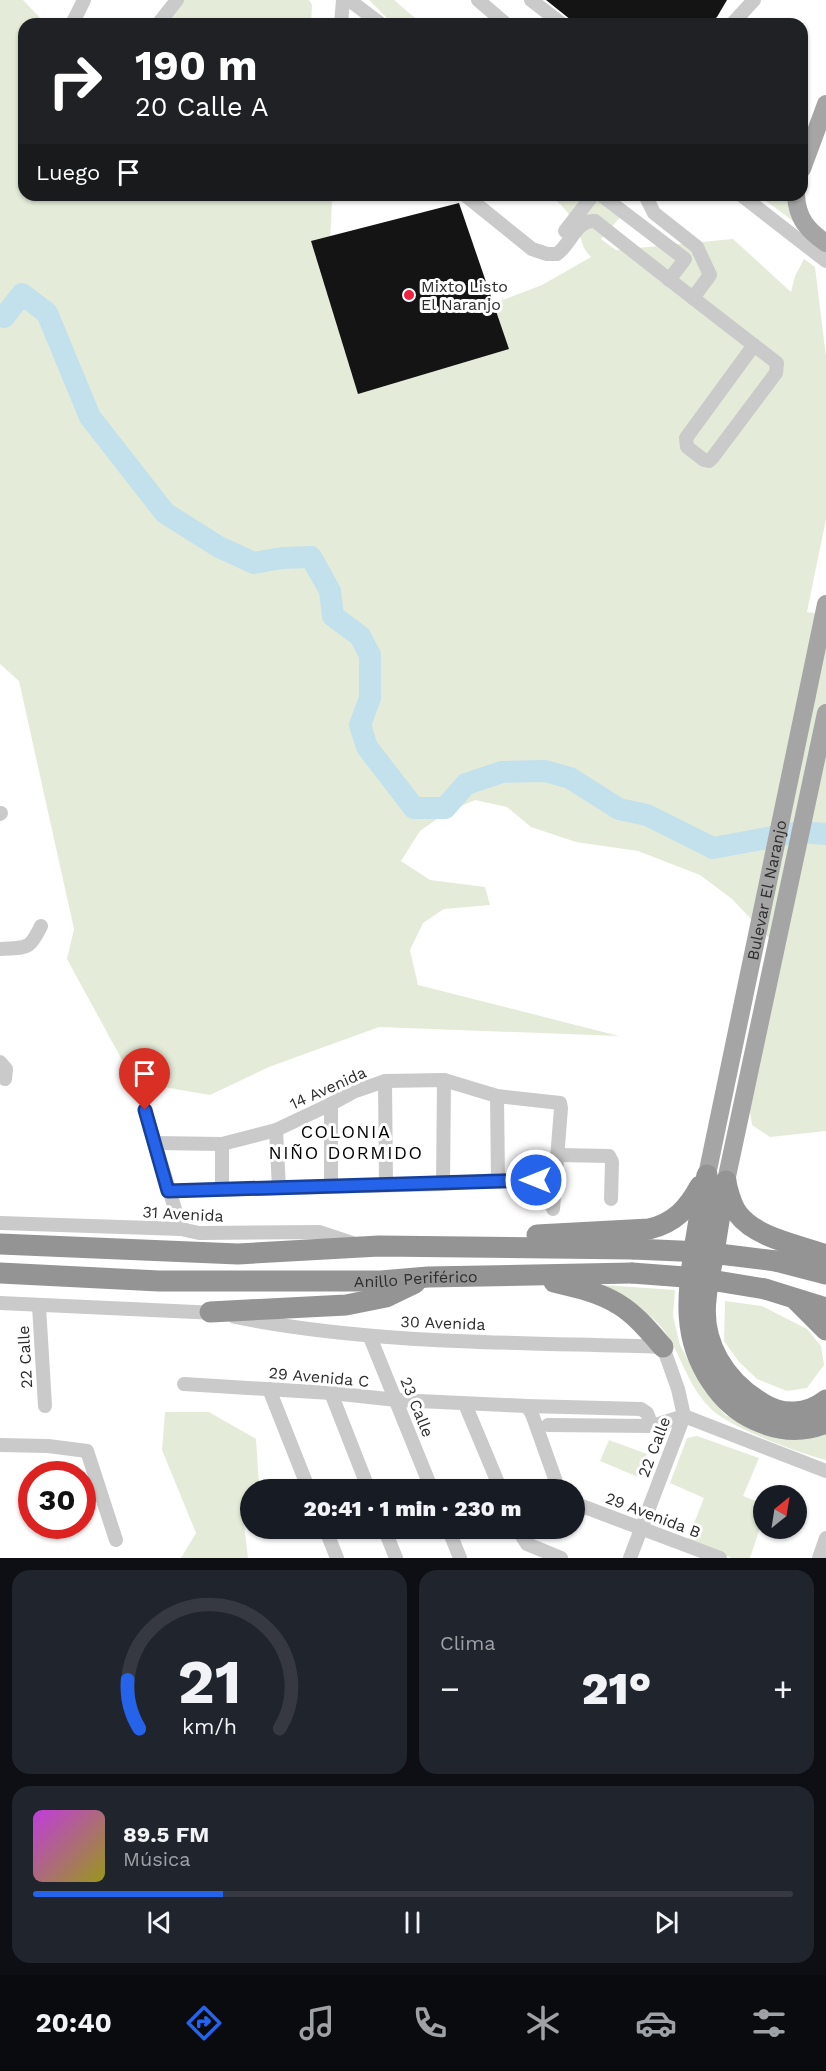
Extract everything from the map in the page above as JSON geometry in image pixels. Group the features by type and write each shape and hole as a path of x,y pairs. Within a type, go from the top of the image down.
{"highway":[{"path":"433,1247 489,1238 658,1227 674,1219 687,1207 719,1169"},
{"path":"719,1169 734,1207 750,1225 766,1234 826,1255"},
{"path":"719,1169 706,1300 708,1333 717,1358 742,1390 776,1410 807,1411 826,1400"},
{"path":"719,1169 688,1290 689,1325 694,1350 700,1365 728,1403 755,1420 783,1430 813,1428 826,1423"},
{"name":"Anillo Periférico","path":"0,1244 238,1254 362,1247 633,1249 712,1253 776,1261 826,1274"},
{"name":"Anillo Periférico","path":"0,1273 159,1281 381,1281 428,1276 632,1273 698,1278 765,1289 826,1308"},
{"path":"527,1275 581,1288 618,1304 646,1328 663,1347"},
{"path":"210,1312 346,1305 386,1297 428,1276"},
{"path":"792,1297 826,1330"}],"main road":[{"path":"808,153 826,104"},
{"path":"797,201 801,219 818,242"},
{"name":"Bulevar El Naranjo","path":"719,1169 826,604"},
{"name":"Bulevar El Naranjo","path":"719,1169 826,712"}],"street":[{"path":"75,18 84,0"},
{"path":"163,18 177,0"},
{"path":"342,18 343,0"},
{"path":"349,0 373,18"},
{"path":"478,0 499,18"},
{"path":"531,0 554,18"},
{"path":"738,18 754,0"},
{"path":"472,201 532,249 548,254 557,254 582,224 595,221 669,280 693,298 754,345 777,363 776,373 713,457 709,461 704,460 687,447 686,438 754,345"},
{"path":"548,254 588,201"},
{"path":"609,201 685,259 669,280"},
{"path":"648,201 654,213 697,247 710,274 693,298"},
{"path":"751,201 818,242 826,261"},
{"path":"0,949 31,945 41,926"},
{"path":"0,1062 6,1069 5,1079"},
{"path":"443,1184 444,1080"},
{"name":"14 Avenida","path":"155,1143 222,1144 276,1130 352,1092 385,1081 444,1080 497,1096 560,1103 559,1155"},
{"path":"385,1081 386,1184"},
{"path":"497,1096 498,1180"},
{"path":"331,1104 331,1186"},
{"path":"145,1110 181,1229"},
{"path":"276,1130 279,1188"},
{"path":"222,1144 222,1189"},
{"path":"553,1209 559,1155 606,1155 611,1158 611,1199"},
{"path":"168,1191 443,1184 498,1180 555,1181"},
{"name":"31 Avenida","path":"0,1223 181,1229 199,1233 319,1232 362,1247"},
{"name":"30 Avenida","path":"0,1303 210,1312 286,1327 370,1336 663,1347"},
{"name":"22 Calle","path":"39,1306 45,1406"},
{"name":"23 Calle","path":"370,1336 428,1479"},
{"path":"663,1347 678,1389 684,1416"},
{"name":"29 Avenida C","path":"184,1384 465,1404 641,1408 647,1413 652,1425"},
{"path":"269,1389 305,1479"},
{"path":"331,1393 365,1479"},
{"path":"465,1404 496,1479"},
{"path":"525,1406 532,1414 555,1479"},
{"path":"548,1425 652,1425 684,1416 826,1471"},
{"name":"22 Calle","path":"630,1558 684,1416"},
{"path":"0,1445 87,1451 116,1540"},
{"name":"29 Avenida B","path":"585,1507 720,1558"},
{"path":"329,1539 337,1558"},
{"path":"388,1539 396,1558"},
{"path":"452,1539 460,1558"},
{"path":"523,1539 526,1544 561,1558"}],"green space":[{"path":"0,0 23,0 40,18 18,18 18,201 332,201 330,243 450,326 503,300 542,285 591,257 585,249 574,222 556,201 604,201 622,215 601,239 616,250 733,239 791,292 795,276 804,259 815,267 826,357 826,519 807,612 826,615 826,1131 770,1137 752,1125 747,1094 769,938 732,899 700,875 638,851 576,842 531,827 507,807 475,800 447,812 420,831 401,861 430,880 485,887 490,905 444,909 423,923 410,950 418,985 619,1036 379,1027 269,1067 210,1095 134,1082 67,959 74,929 19,681 0,664"},
{"path":"171,0 309,0 312,5 311,18 158,18"},
{"path":"369,0 394,0 415,18 387,18"},
{"path":"766,201 795,201 804,229"},
{"path":"590,1284 675,1290 673,1316 680,1345 705,1391 725,1415 753,1427 826,1430 826,1460 765,1439 719,1415 698,1394 673,1345 658,1323 627,1300"},
{"path":"725,1301 762,1306 807,1329 821,1346 824,1365 807,1388 787,1391 757,1379 739,1362 724,1341"},
{"path":"165,1412 209,1412 256,1439 259,1479 240,1479 240,1539 246,1539 248,1558 181,1558 196,1533 162,1450"},
{"path":"697,1436 759,1458 743,1496 753,1500 753,1539 756,1539 750,1558 732,1558 687,1541 704,1498 670,1483 687,1438"},
{"path":"609,1440 647,1454 638,1477 600,1461"}],"building":[{"path":"546,0 727,0 716,18 568,18"},
{"name":"Mixto Listo El Naranjo","path":"459,203 509,349 358,394 311,241"}],"waterway":[{"path":"0,315 4,317 22,294 47,313 90,417 165,513 219,547 254,563 282,558 311,557 330,591 333,616 360,636 370,655 370,698 360,725 367,747 414,808 445,808 466,784 502,772 545,771 570,778 619,809 647,815 713,848 800,832 826,834"}],"place":[{"name":"Mixto Listo El Naranjo","path":"409,295"}],"district":[{"name":"COLONIA NIÑO DORMIDO","path":"346,1141"}],"route":[{"path":"145,1110 168,1191 536,1180"}]}
